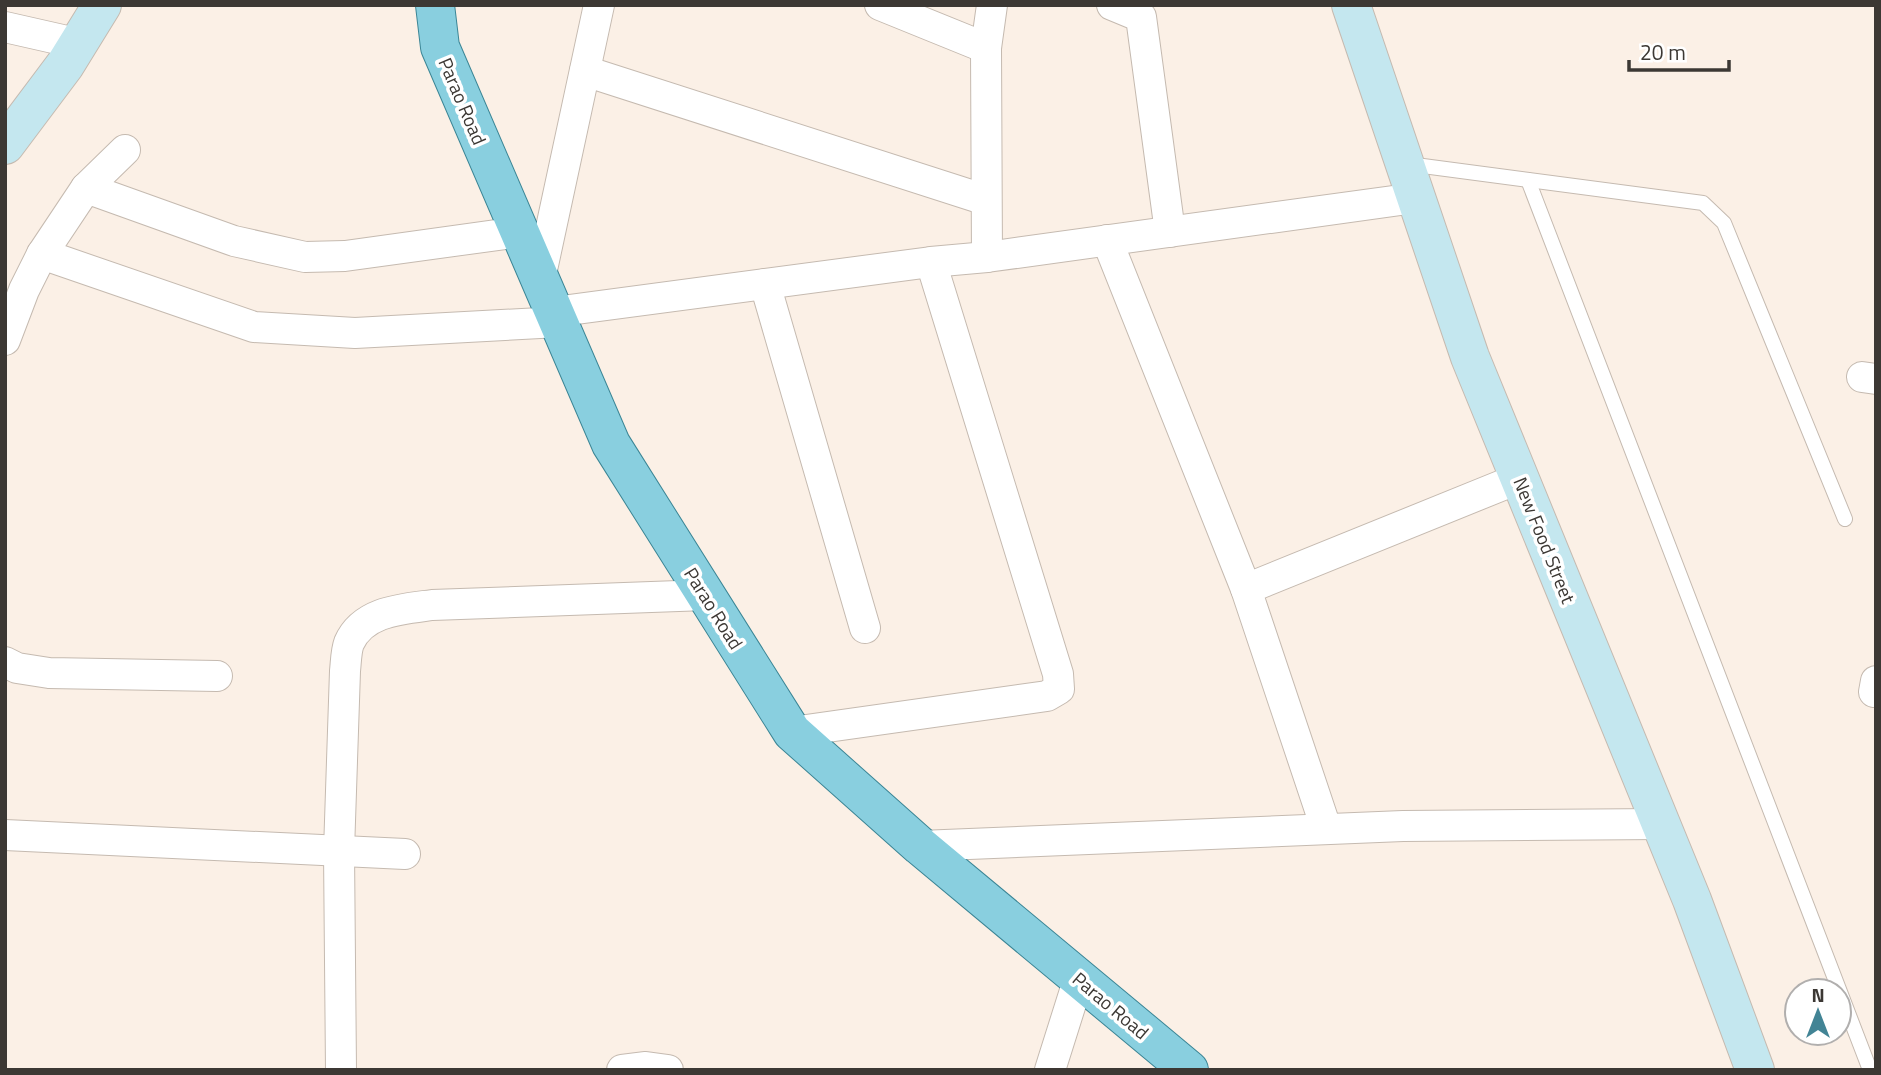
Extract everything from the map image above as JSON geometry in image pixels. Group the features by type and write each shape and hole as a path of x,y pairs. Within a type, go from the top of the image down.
{"main road":[{"name":"Parao Road","path":"435,5 440,47 611,443 792,732 920,846 1189,1070"}],"street":[{"path":"5,145 80,44 102,5"},
{"path":"551,304 585,71 599,5"},
{"path":"880,5 986,48"},
{"path":"986,257 986,48 992,5"},
{"path":"1112,5 1141,17 1170,232"},
{"name":"New Food Street","path":"1350,5 1470,357 1692,900 1755,1070"},
{"path":"5,27 80,44"},
{"path":"585,71 986,200"},
{"path":"5,340 24,290 42,254 86,188 125,150"},
{"path":"42,254 254,327 355,333 551,304 765,284 1170,232 1409,180"},
{"path":"86,188 234,241 305,257 345,256 519,232"},
{"path":"1107,240 1246,589 1326,828"},
{"path":"792,732 1047,695 1059,690 1058,674 931,262"},
{"path":"765,284 865,628"},
{"path":"1246,589 1520,478"},
{"path":"341,1070 339,851 345,671 349,643 367,620 398,609 706,595"},
{"path":"5,662 17,668 49,673 217,676"},
{"path":"920,846 1326,828 1661,824"},
{"path":"5,835 405,854"},
{"path":"1050,1070 1079,978"},
{"path":"622,1070 646,1067 668,1070"}],"lane":[{"path":"1409,180 1528,180 1703,203 1724,223 1844,519"},
{"path":"1528,180 1870,1070"}]}
